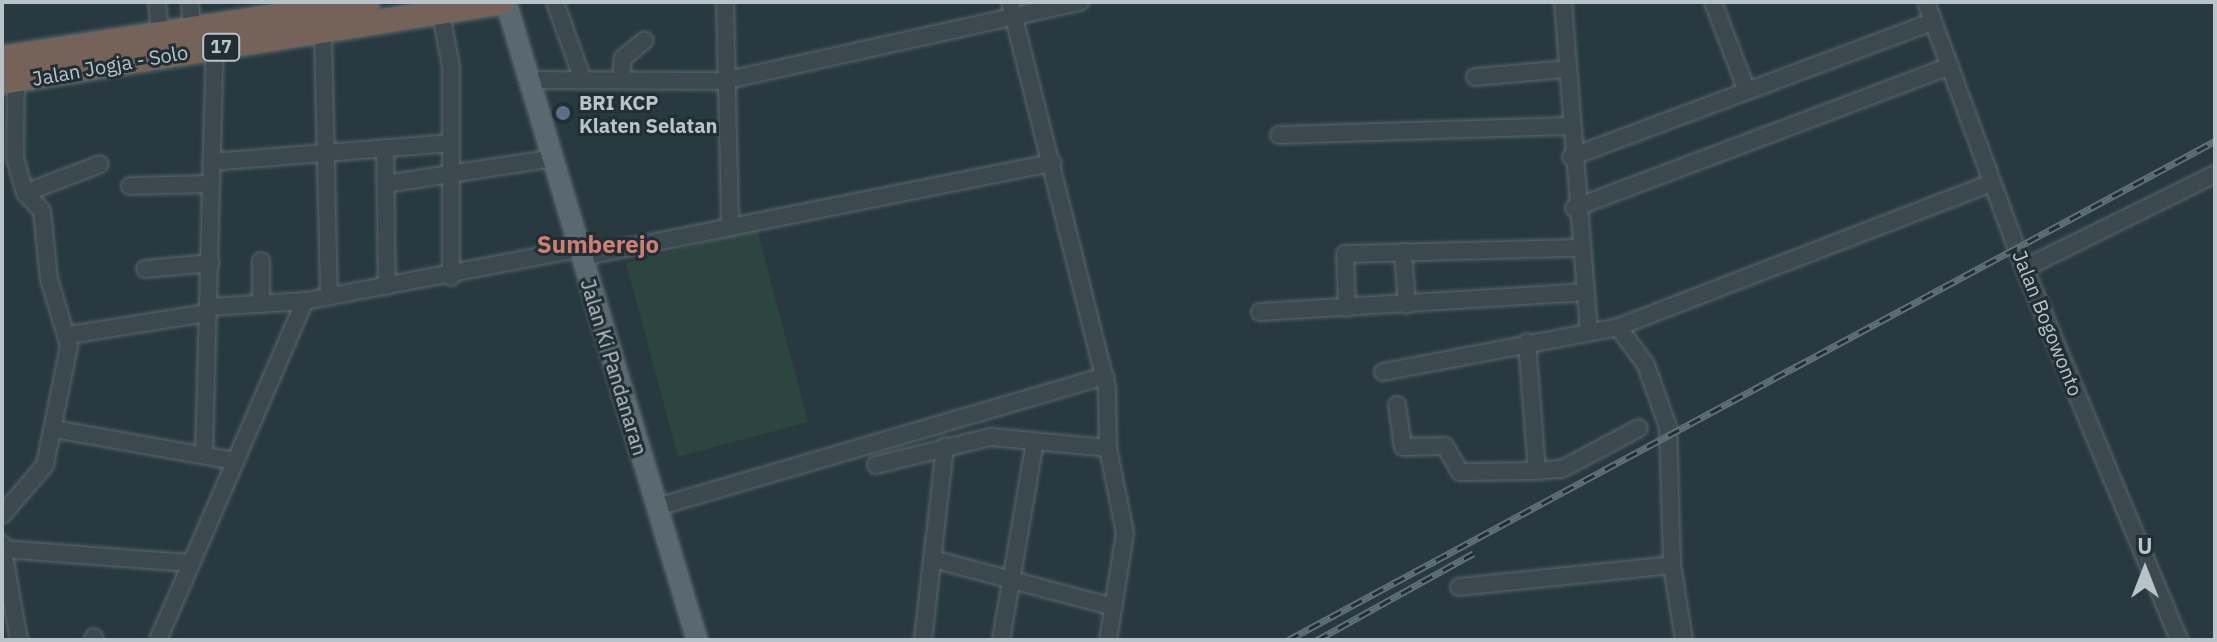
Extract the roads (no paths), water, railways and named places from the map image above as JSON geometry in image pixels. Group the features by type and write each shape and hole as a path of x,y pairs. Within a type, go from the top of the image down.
{"highway":[{"name":"Jalan Jogja - Solo","path":"9,69 160,33 368,2"},
{"name":"Jalan Jogja - Solo","path":"9,69 323,33 504,2"}],"main road":[{"name":"Jalan Ki Pandanaran","path":"504,2 697,640"}],"street":[{"path":"157,2 160,33"},
{"path":"190,2 192,30"},
{"path":"555,2 583,80"},
{"path":"725,2 723,81 730,225"},
{"path":"1010,2 1019,17 1105,376 1108,448 1125,533 1108,640"},
{"path":"527,80 723,81 1080,2"},
{"path":"1563,2 1574,208 1589,330"},
{"path":"1713,2 1747,91"},
{"name":"Jalan Bogowonto","path":"1926,2 2025,268 2179,640"},
{"path":"441,14 451,67 451,277"},
{"path":"1571,157 1933,22"},
{"path":"323,33 329,297"},
{"path":"621,80 623,58 645,40"},
{"path":"204,455 215,47"},
{"path":"1574,208 1950,66"},
{"path":"2,515 45,465 69,335 49,279 42,211 25,193 13,148 9,69"},
{"path":"1475,77 1566,69"},
{"path":"1279,135 1568,126"},
{"path":"211,162 451,143"},
{"path":"385,148 387,286"},
{"path":"385,184 452,180 549,159"},
{"path":"69,335 208,310 305,301 451,277 1053,163"},
{"path":"25,193 100,164"},
{"path":"2025,268 2215,174"},
{"path":"1383,372 1589,330 1618,327 1992,183"},
{"path":"130,186 211,184"},
{"path":"1347,308 1345,254 1579,248"},
{"path":"1403,252 1407,305"},
{"path":"261,261 261,304"},
{"path":"145,269 211,263"},
{"path":"1260,312 1584,292"},
{"path":"158,640 305,301"},
{"path":"1618,327 1646,365 1668,427 1672,565 1684,640"},
{"path":"1527,342 1537,471"},
{"path":"657,507 1105,376"},
{"path":"1397,405 1403,447 1445,446 1465,473 1562,469 1639,428"},
{"path":"54,429 234,461"},
{"path":"876,465 991,437 1108,448"},
{"path":"1001,640 1035,442"},
{"path":"923,640 945,446"},
{"path":"19,640 3,546 191,563"},
{"path":"933,559 1114,607"},
{"path":"1459,587 1672,565"}],"railway":[{"path":"1288,640 2215,141"},
{"path":"1317,640 1474,553"}],"place":[{"name":"BRI KCP Klaten Selatan","path":"563,113"}],"district":[{"name":"Sumberejo","path":"598,245"}]}
